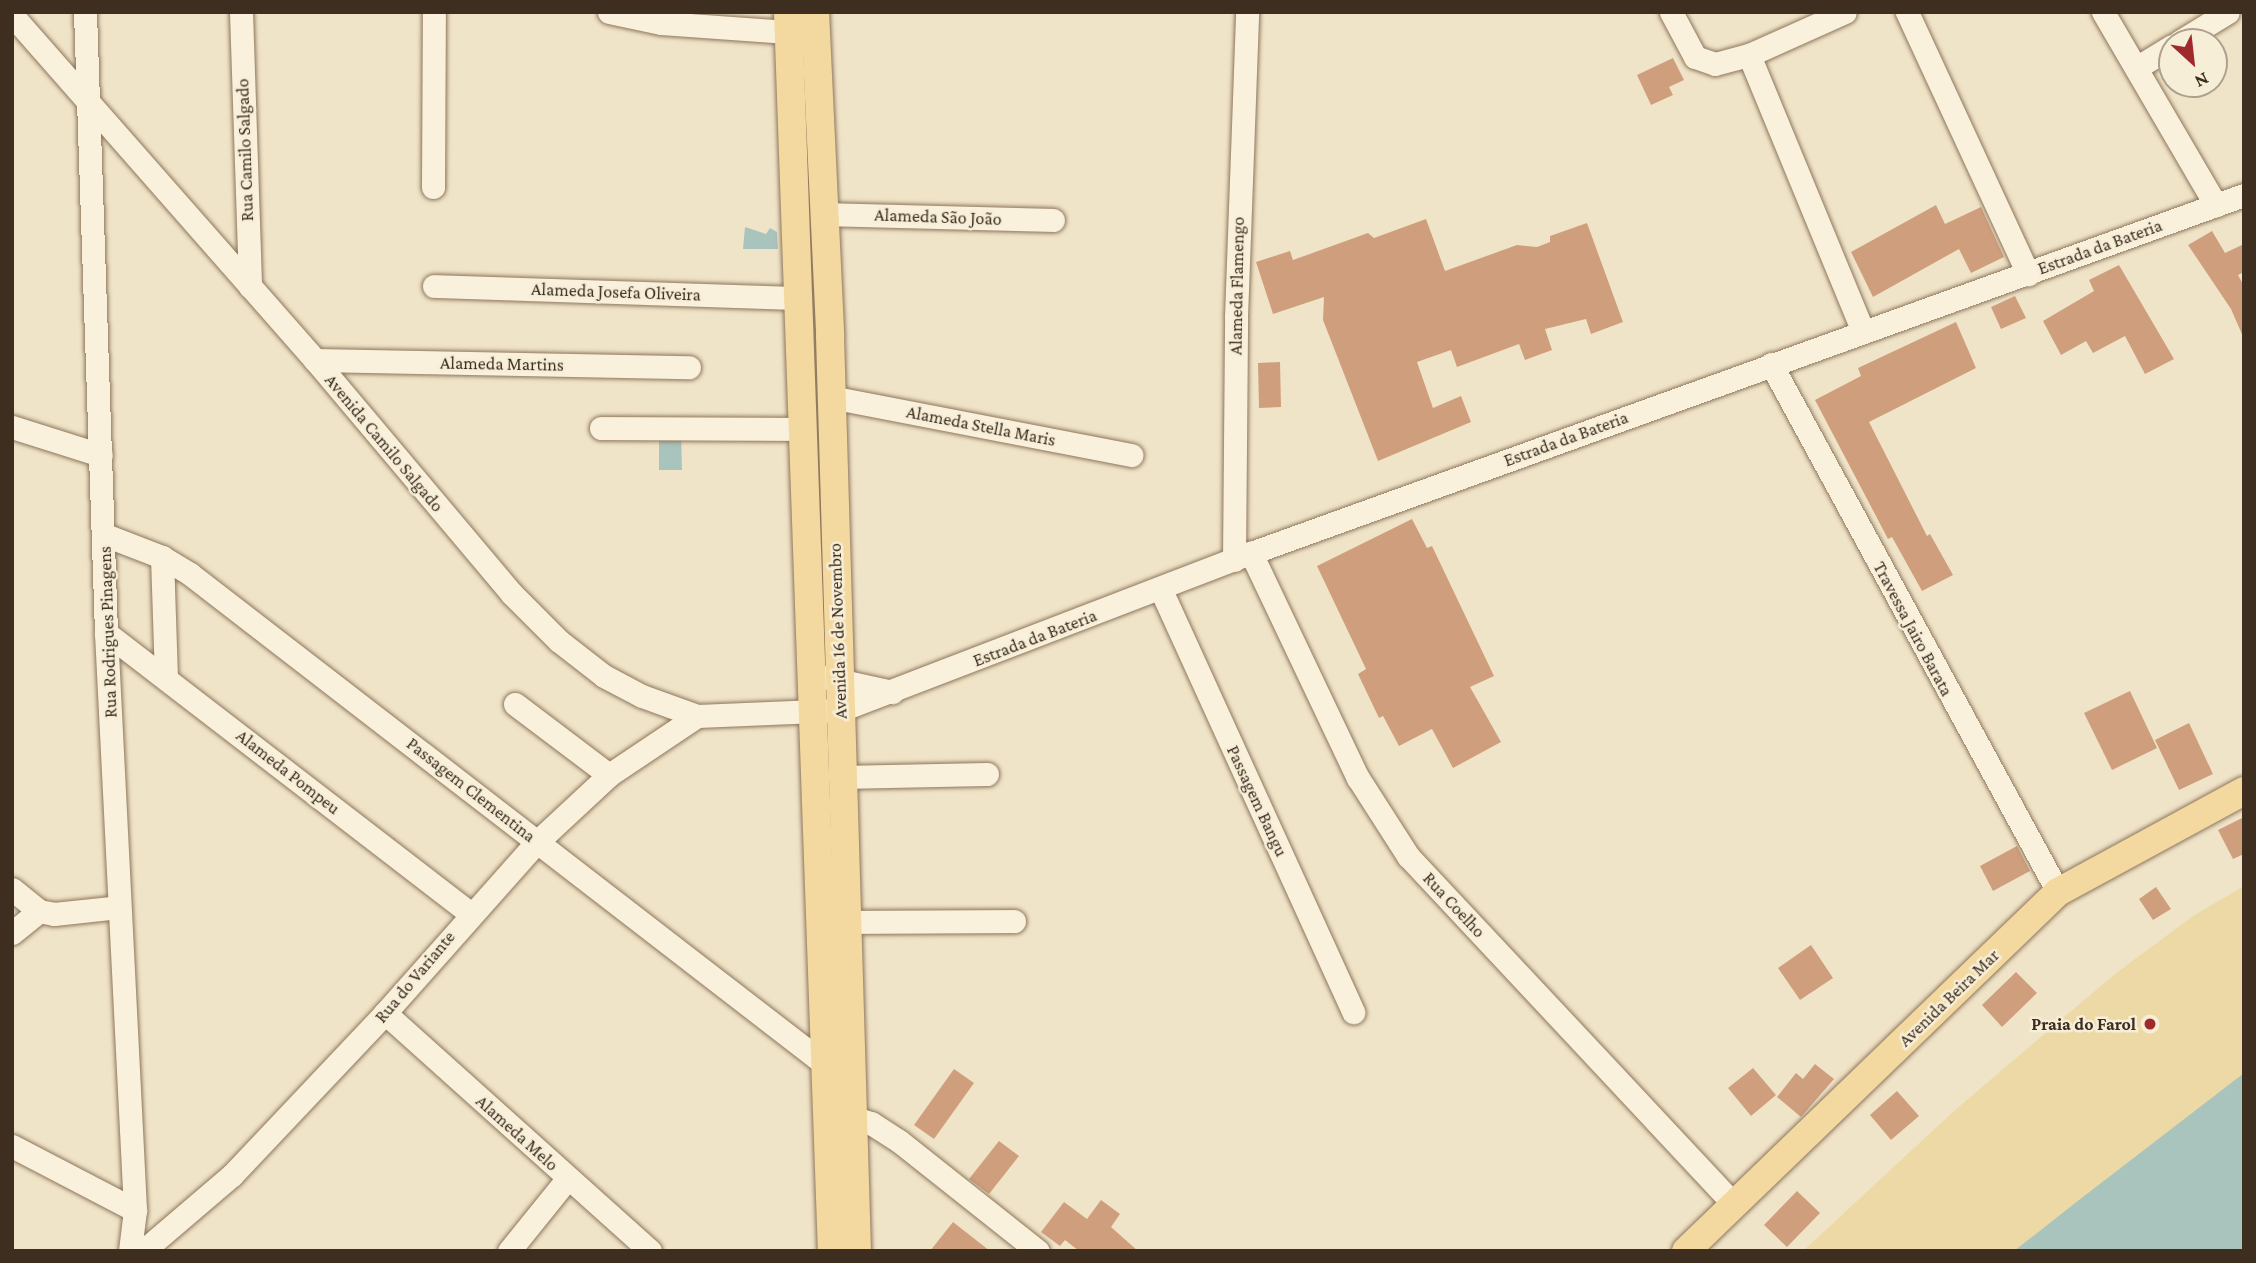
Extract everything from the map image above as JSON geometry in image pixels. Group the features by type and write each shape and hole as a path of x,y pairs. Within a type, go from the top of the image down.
{"main road":[{"name":"Avenida 16 de Novembro","path":"815,12 830,397 826,1065 840,1113 857,1251"},
{"name":"Avenida 16 de Novembro","path":"788,22 804,429 827,677"},
{"name":"Avenida 16 de Novembro","path":"828,712 840,777 848,922 832,1251"},
{"name":"Avenida Beira Mar","path":"1686,1251 2058,892 2244,791"}],"street":[{"name":"Rua Rodrigues Pinagens","path":"85,12 105,535 106,633 135,1210 130,1251"},
{"name":"Rua Camilo Salgado","path":"241,12 250,287"},
{"path":"433,187 434,12"},
{"path":"609,12 661,23 788,22"},
{"name":"Alameda Flamengo","path":"1242,556 1236,317 1247,12"},
{"path":"1671,12 1686,46 1704,63 1749,55 1807,20 1845,12"},
{"path":"1907,12 2028,274"},
{"path":"2103,12 2216,205"},
{"path":"2202,28 2228,12"},
{"name":"Avenida Camilo Salgado","path":"12,15 315,360 488,568 559,641 604,676 642,696 697,716 828,712"},
{"path":"1749,55 1863,331"},
{"path":"2136,68 2158,55"},
{"name":"Estrada da Bateria","path":"828,712 892,692 1161,590 1242,556 2244,195"},
{"name":"Alameda São João","path":"823,214 1053,220"},
{"name":"Alameda Josefa Oliveira","path":"434,286 799,298"},
{"name":"Alameda Martins","path":"315,360 689,367"},
{"name":"Travessa Jairo Barata","path":"1772,365 2058,892"},
{"name":"Alameda Stella Maris","path":"830,397 1131,455"},
{"path":"12,427 101,455"},
{"path":"601,428 804,429"},
{"name":"Passagem Clementina","path":"105,535 162,557 346,692 826,1065"},
{"name":"Rua Coelho","path":"1242,556 1358,778 1395,839 1734,1204"},
{"path":"162,557 166,677"},
{"name":"Passagem Bangu","path":"1161,590 1353,1012"},
{"name":"Alameda Pompeu","path":"106,633 469,913"},
{"path":"827,677 892,692"},
{"path":"515,704 609,775"},
{"name":"Rua do Variante","path":"143,1251 232,1175 385,1013 469,913 537,842 609,775 697,716"},
{"path":"840,777 987,774"},
{"path":"12,889 39,911 54,914 119,907"},
{"path":"12,933 39,911"},
{"path":"848,922 1014,921"},
{"name":"Alameda Melo","path":"385,1013 650,1251"},
{"path":"840,1113 899,1141 1038,1251"},
{"path":"12,1146 135,1210"},
{"path":"509,1251 567,1178"}],"sand":[{"name":"Praia do Farol","path":"2244,886 2244,1073 2014,1251 1803,1251 1955,1110 2115,974 2193,916"}],"water":[{"path":"745,227 766,234 770,228 777,232 778,249 743,249"},
{"path":"659,432 681,432 682,470 659,470"},
{"path":"2244,1073 2244,1251 2014,1251 2079,1200"}],"building":[{"path":"1673,58 1684,80 1669,87 1673,95 1651,105 1637,75"},
{"path":"1936,205 1945,224 1981,207 2004,257 1971,273 1959,249 1873,297 1851,252"},
{"path":"1426,219 1445,271 1517,245 1537,247 1550,242 1550,236 1587,223 1623,322 1591,334 1586,319 1545,329 1552,350 1525,360 1519,344 1457,367 1451,350 1417,362 1433,408 1461,396 1471,422 1378,461 1323,320 1324,297 1273,314 1256,262 1290,251 1293,260 1368,233 1374,238"},
{"path":"2212,231 2225,253 2244,244 2244,272 2238,275 2244,286 2244,339 2231,309 2188,245"},
{"path":"2119,265 2174,359 2145,374 2125,336 2093,353 2086,341 2061,355 2043,321 2094,291 2089,280"},
{"path":"2015,296 2026,318 2001,329 1991,307"},
{"path":"1956,322 1976,368 1869,422 1927,536 1930,534 1953,575 1922,591 1892,537 1888,539 1815,400 1861,376 1858,368"},
{"path":"1280,362 1281,407 1259,408 1258,363"},
{"path":"1412,519 1427,548 1432,546 1494,676 1470,687 1501,742 1453,768 1432,729 1399,746 1383,716 1379,718 1358,674 1366,669 1317,566"},
{"path":"2130,691 2157,748 2112,770 2084,713"},
{"path":"2189,723 2213,774 2179,790 2155,740"},
{"path":"2244,817 2244,854 2233,859 2218,830"},
{"path":"2017,846 2030,871 1993,891 1980,866"},
{"path":"2156,887 2171,909 2153,920 2139,899"},
{"path":"1811,945 1833,978 1800,1000 1778,968"},
{"path":"2016,972 2037,993 2002,1027 1982,1005"},
{"path":"1815,1064 1834,1079 1801,1117 1777,1097 1796,1073 1803,1079"},
{"path":"1753,1068 1776,1095 1751,1116 1728,1088"},
{"path":"954,1069 974,1083 934,1139 914,1125"},
{"path":"1897,1091 1919,1116 1891,1140 1870,1115"},
{"path":"999,1141 1019,1156 989,1194 969,1179"},
{"path":"1797,1191 1820,1213 1787,1247 1764,1225"},
{"path":"1101,1200 1120,1214 1111,1227 1138,1251 1079,1251 1065,1240 1060,1246 1041,1232 1064,1202 1087,1219"},
{"path":"953,1222 990,1251 930,1251"}],"place":[{"name":"Praia do Farol","path":"2150,1024"}]}
